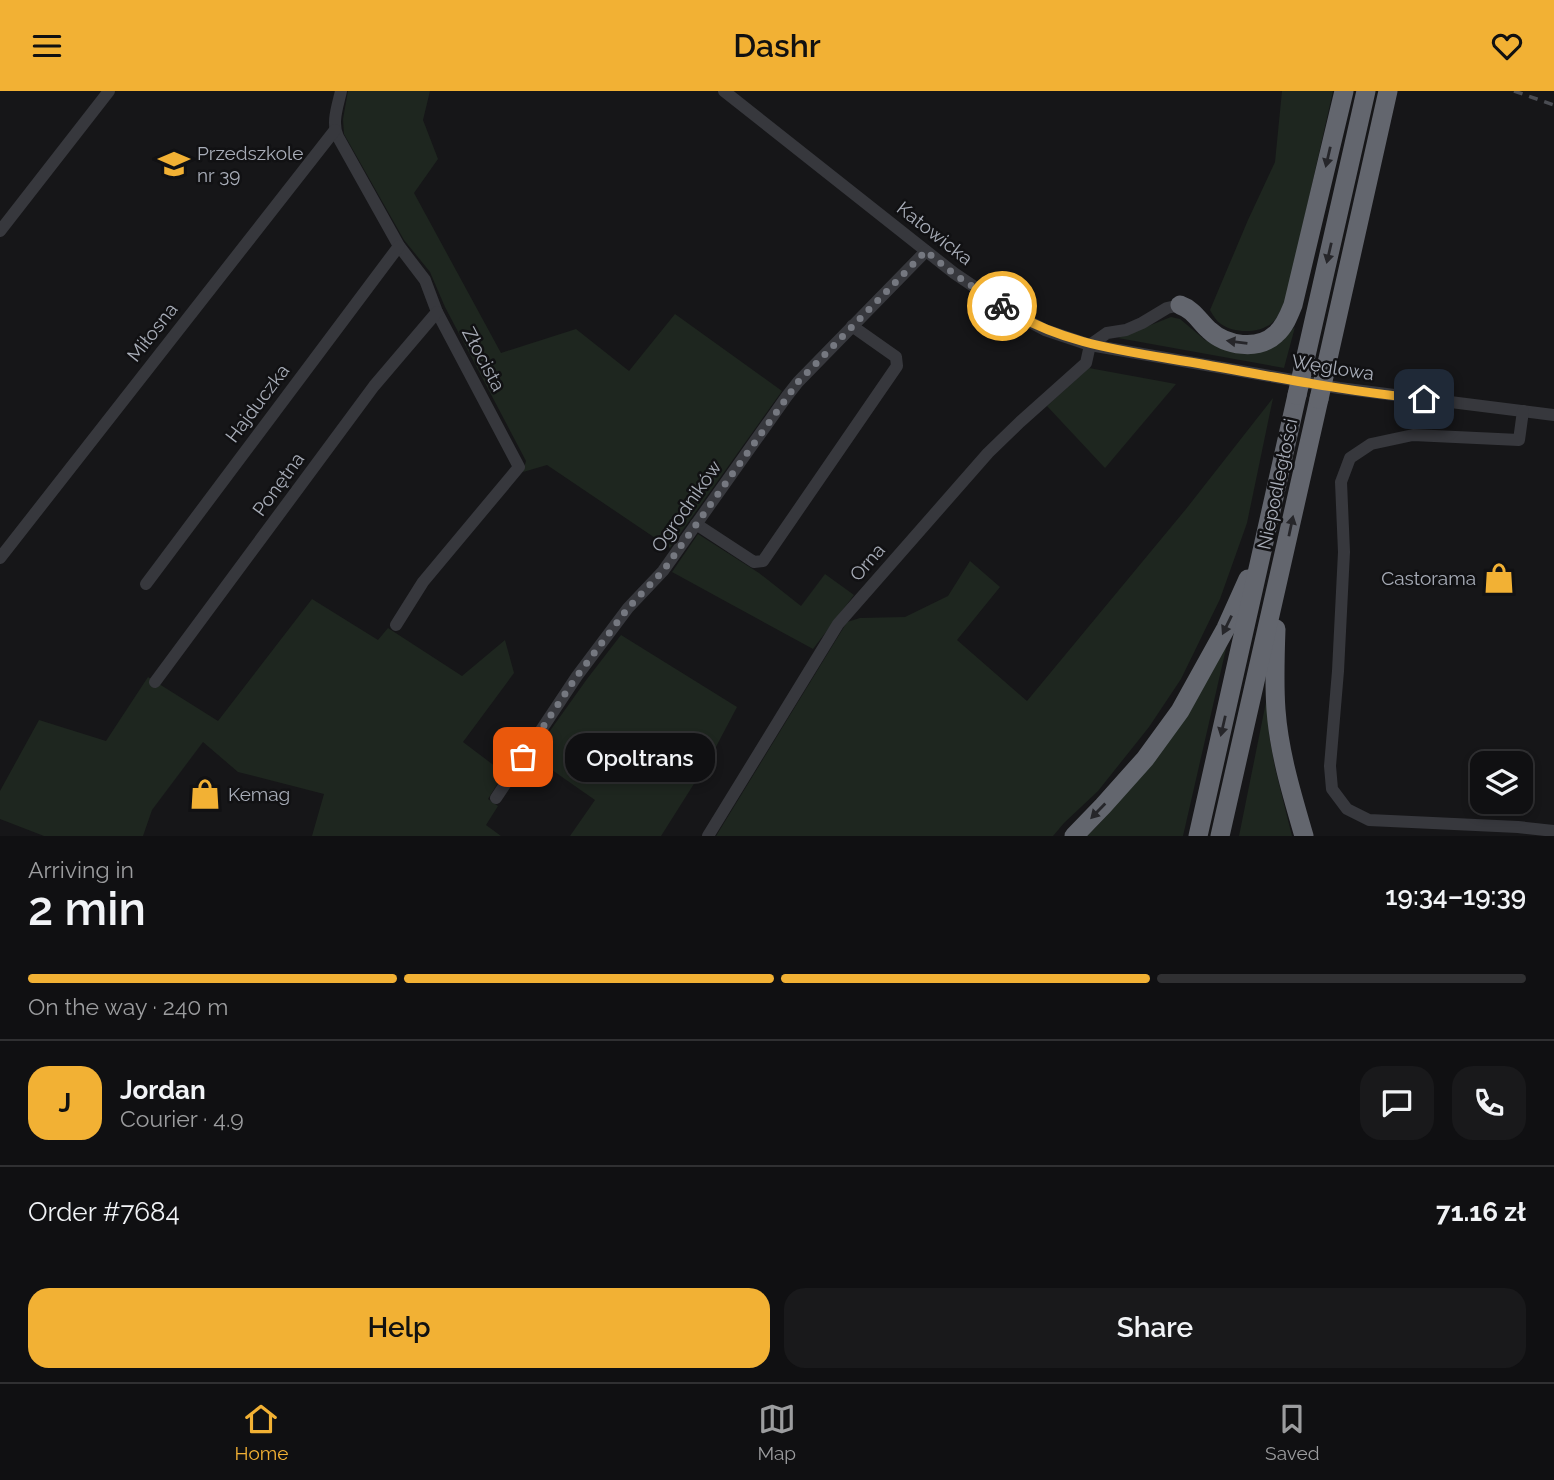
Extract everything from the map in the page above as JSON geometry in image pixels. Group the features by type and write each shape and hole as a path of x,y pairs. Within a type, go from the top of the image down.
{"highway":[{"path":"1180,305 1193,312 1210,331 1223,340 1240,344 1258,344 1275,336 1286,322 1293,305 1344,91"},
{"name":"Niepodległości","path":"1198,836 1366,91"},
{"name":"Niepodległości","path":"1220,836 1387,93"},
{"path":"1074,836 1144,759 1180,711 1226,628 1265,540"},
{"path":"1276,593 1276,710 1285,763 1304,836"}],"street":[{"path":"0,231 109,91"},
{"path":"335,130 341,91"},
{"name":"Katowicka","path":"724,91 962,279 1013,313 1045,330 1090,345 1273,377"},
{"name":"Złocista","path":"335,130 399,246 425,279 437,312 519,467 424,582 396,625"},
{"name":"Miłosna","path":"0,558 335,130"},
{"name":"Hajduczka","path":"146,584 399,246"},
{"name":"Ogrodników","path":"496,798 577,676 628,608 663,571 798,382 926,251"},
{"path":"1090,345 1107,333 1126,330 1167,308 1180,305"},
{"name":"Ponętna","path":"155,682 374,386 437,312"},
{"path":"696,524 754,562 763,561 897,366 897,356 852,327"},
{"name":"Orna","path":"708,836 838,624 988,453 1086,363 1090,345"},
{"name":"Węglowa","path":"1273,377 1373,394 1554,415"},
{"path":"1523,411 1519,440 1413,435 1371,444 1350,458 1341,482 1344,552 1330,766 1332,789 1347,809 1369,820 1551,830"}],"shaded area":[{"path":"348,91 430,91 423,120 438,159 414,193 501,353 576,329 629,371 675,314 782,391 670,548 547,465 523,472 526,461 445,307 430,272 404,240 344,134 343,119"},
{"path":"1282,91 1333,91 1286,300 1270,325 1256,330 1233,330 1219,323 1210,310 1275,162"},
{"path":"1171,317 1180,319 1205,340 1221,347 1281,340 1295,327 1284,368 1118,338"},
{"path":"1089,368 1176,384 1105,468 1047,406"},
{"path":"1273,398 1247,523 1220,599 1181,679 1149,727 1098,791 1053,836 716,836 847,622 860,618 905,617 948,596 970,561 1000,587 957,640 1027,701 1186,509"},
{"path":"698,534 759,573 801,606 825,574 854,595 813,649 672,572"},
{"path":"312,599 378,640 388,628 462,676 505,640 514,673 463,742 504,773 488,799 498,806 486,825 501,836 312,836 324,794 238,772 203,742 152,810 143,836 44,836 0,819 0,791 39,720 106,741 148,677 218,721"},
{"path":"621,635 737,707 709,760 661,836 570,836 595,800 532,756"},
{"path":"1228,640 1183,836 1087,836 1142,775"},
{"path":"1267,697 1269,735 1292,836 1239,836"}],"railway":[{"path":"1514,91 1554,105"}],"way so far":[{"path":"523,757 577,676 628,608 663,571 798,382 926,251 954,274 1002,306"}],"place":[{"name":"Przedszkole nr 39","path":"174,164"},
{"name":"Castorama","path":"1499,578"},
{"name":"Opoltrans","path":"523,757"},
{"name":"Kemag","path":"205,794"}],"route":[{"path":"1002,306 1045,330 1090,345 1373,394 1424,399"}]}
